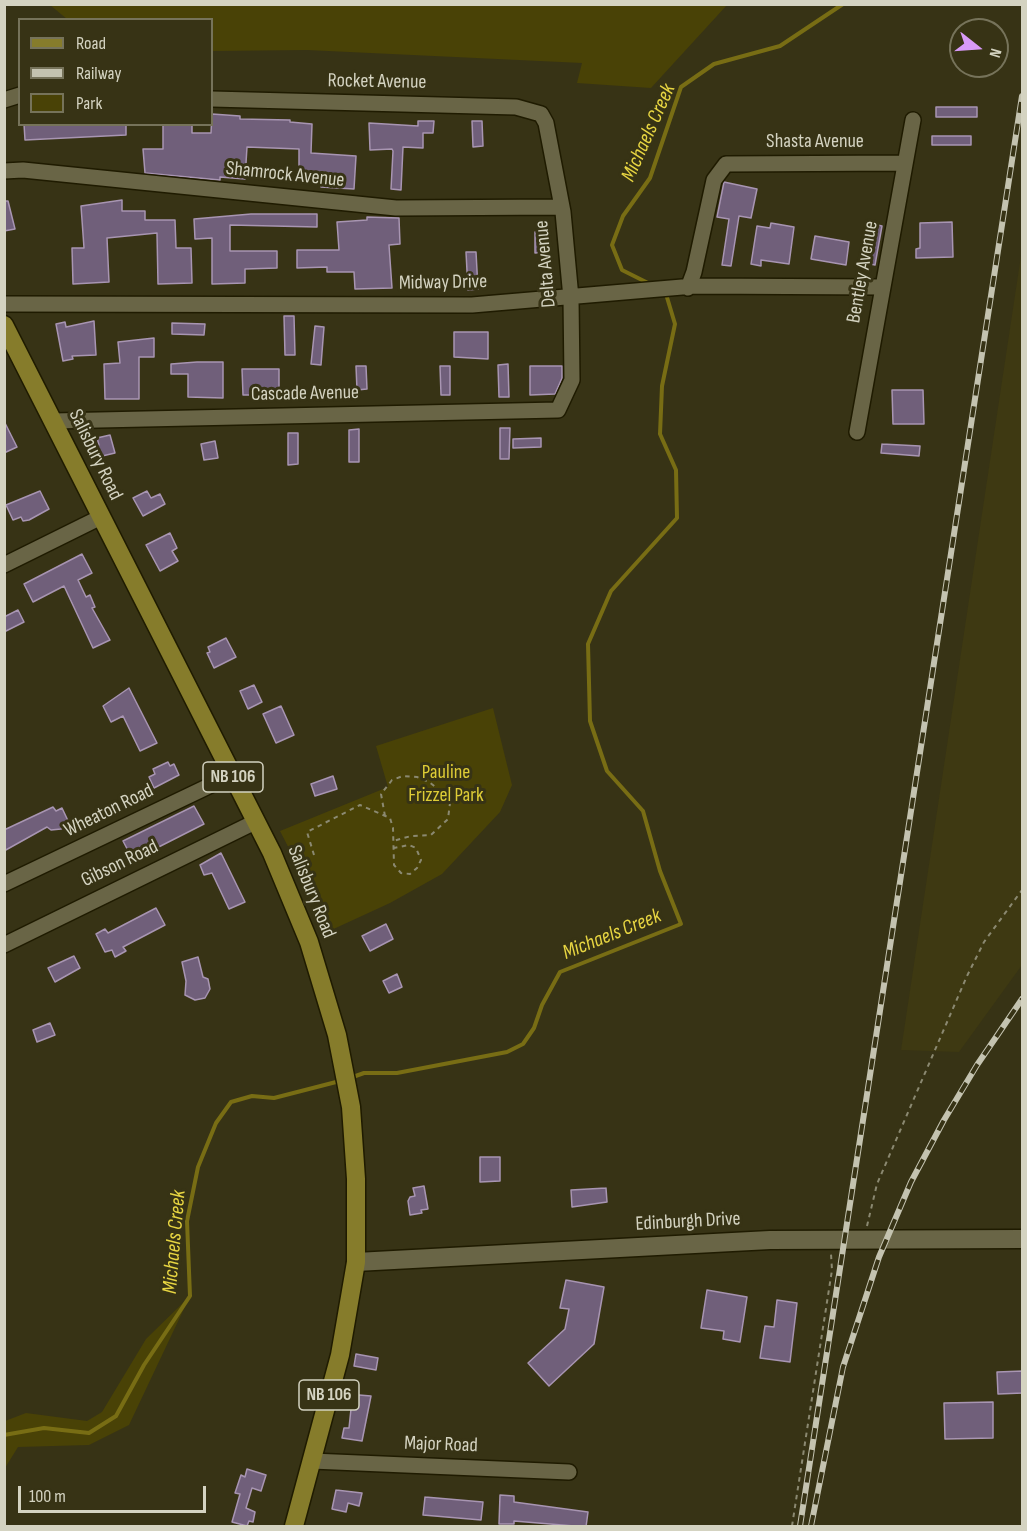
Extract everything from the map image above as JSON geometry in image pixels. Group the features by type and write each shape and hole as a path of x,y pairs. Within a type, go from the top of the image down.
{"main road":[{"name":"Salisbury Road","path":"4,326 272,853 309,942 337,1035 351,1107 356,1179 356,1262 340,1355 294,1527"}],"street":[{"name":"Rocket Avenue","path":"213,99 516,107 541,114"},
{"name":"Delta Avenue","path":"541,114 546,123 562,207 572,298 572,380 558,410"},
{"name":"Bentley Avenue","path":"857,432 881,287 913,120"},
{"name":"Shasta Avenue","path":"688,288 694,272 714,180 726,164 904,163"},
{"name":"Shamrock Avenue","path":"4,171 23,170 396,208 562,207"},
{"name":"Midway Drive","path":"4,304 472,305 694,286 881,287"},
{"name":"Cascade Avenue","path":"53,421 558,410"},
{"path":"4,566 101,517"},
{"name":"Wheaton Road","path":"4,884 232,775"},
{"name":"Gibson Road","path":"4,945 255,822"},
{"name":"Edinburgh Drive","path":"356,1262 826,1238 1023,1239"},
{"name":"Major Road","path":"312,1461 568,1472"}],"path":[{"path":"385,816 381,794 392,780 403,776 417,777 429,782 446,795 450,803 448,819 431,835 411,836 393,841"},
{"path":"314,855 307,832 360,805 390,818 393,828 394,865 401,873 410,874 421,860 416,848 408,845 394,848"},
{"path":"865,1238 877,1184 967,975 984,942 1023,891"},
{"path":"792,1527 832,1270 826,1238"}],"shaded area":[{"path":"1022,249 1022,965 959,1052 901,1050"}],"green space":[{"path":"50,5 727,5 651,88 577,83 582,63 307,50 213,51 213,18 66,18"},
{"name":"Pauline Frizzel Park","path":"493,708 512,785 500,812 442,874 390,903 327,932 315,899 280,831 388,787 376,746"},
{"path":"190,1296 129,1425 89,1445 18,1447 5,1468 5,1421 26,1413 87,1421 102,1412 146,1339"}],"building":[{"path":"936,107 977,107 977,117 936,117"},
{"path":"213,114 240,116 240,119 290,120 290,122 312,124 311,153 356,156 354,189 321,187 321,178 303,179 303,173 299,173 299,149 247,147 245,179 220,177 220,180 145,173 143,149 163,149 163,126 192,126 192,133 211,133"},
{"path":"418,121 434,121 433,133 423,133 423,148 403,147 401,190 391,189 393,151 392,149 370,150 369,123 418,126"},
{"path":"472,121 482,121 483,146 473,147"},
{"path":"24,126 126,126 126,135 25,140"},
{"path":"932,136 971,136 971,145 932,145"},
{"path":"724,182 757,189 751,218 739,216 731,266 722,265 729,219 717,217"},
{"path":"122,200 122,211 145,211 145,220 175,220 176,248 191,248 192,283 158,284 157,233 107,238 109,282 73,284 72,248 84,248 81,206"},
{"path":"4,201 8,201 15,229 4,231"},
{"path":"251,214 317,214 317,227 230,225 230,251 277,251 277,268 245,269 245,283 212,284 212,238 195,239 194,219"},
{"path":"367,217 399,218 400,244 389,245 392,288 355,289 354,272 327,272 327,267 297,268 297,250 339,250 337,222 367,220"},
{"path":"952,222 953,257 916,258 916,249 920,248 920,223"},
{"path":"771,223 794,227 789,264 761,260 761,266 751,264 757,226 770,228"},
{"path":"873,224 882,226 875,265 866,263"},
{"path":"546,231 547,252 535,253 535,232"},
{"path":"815,236 849,242 846,265 811,259"},
{"path":"466,252 476,252 478,289 468,290"},
{"path":"284,316 294,316 295,355 285,355"},
{"path":"94,321 96,355 72,356 73,359 63,361 56,324 65,322 66,327"},
{"path":"172,323 205,324 204,335 172,334"},
{"path":"315,326 324,327 321,365 311,364"},
{"path":"454,332 488,332 488,359 454,357"},
{"path":"154,338 154,357 139,357 139,399 105,399 104,364 120,363 118,342"},
{"path":"223,362 223,398 188,397 188,374 171,374 171,364"},
{"path":"508,364 509,397 499,397 498,365"},
{"path":"356,366 366,366 367,389 357,390"},
{"path":"440,366 450,366 450,395 441,395"},
{"path":"530,366 562,366 562,378 555,394 530,395"},
{"path":"242,369 279,369 279,395 243,395"},
{"path":"892,390 923,390 924,424 893,424"},
{"path":"4,421 17,447 4,453"},
{"path":"500,428 510,428 509,459 500,459"},
{"path":"359,429 359,462 349,462 349,430"},
{"path":"288,433 298,433 298,464 288,465"},
{"path":"110,435 115,453 98,457 95,446 99,445 97,438"},
{"path":"541,438 541,447 513,448 513,439"},
{"path":"215,441 218,458 204,460 201,444"},
{"path":"882,444 920,446 919,456 881,453"},
{"path":"40,491 49,509 29,520 23,521 21,517 13,520 6,505"},
{"path":"147,491 151,498 160,494 165,504 143,516 133,498"},
{"path":"170,533 177,548 172,551 178,561 160,571 146,545"},
{"path":"82,554 92,573 78,580 86,597 90,595 95,607 92,608 110,640 93,648 64,586 33,602 24,584"},
{"path":"18,610 24,622 4,632 4,617"},
{"path":"226,638 236,657 214,668 207,653 210,652 208,647"},
{"path":"254,685 262,702 248,709 240,691"},
{"path":"129,688 157,743 140,751 123,716 111,722 103,706"},
{"path":"281,706 294,735 276,743 263,714"},
{"path":"168,762 170,766 174,764 179,775 154,788 149,777 155,774 153,769"},
{"path":"333,776 337,789 315,796 311,784"},
{"path":"194,806 204,824 133,860 123,841"},
{"path":"53,807 56,811 62,808 70,825 51,830 47,827 4,851 4,830"},
{"path":"221,853 245,902 229,909 212,873 204,875 200,865"},
{"path":"156,908 165,925 123,947 126,951 115,957 112,950 105,952 96,934 105,929 108,933"},
{"path":"386,924 393,939 370,951 362,936"},
{"path":"74,956 80,968 55,982 48,968"},
{"path":"198,957 203,977 208,979 210,989 205,998 195,1000 185,995 186,981 182,962"},
{"path":"397,974 402,987 389,993 383,981"},
{"path":"50,1023 55,1035 37,1042 33,1030"},
{"path":"480,1157 500,1157 500,1181 480,1182"},
{"path":"424,1186 428,1209 421,1210 422,1213 410,1215 408,1201 410,1197 415,1196 413,1188"},
{"path":"606,1188 607,1202 572,1207 571,1190"},
{"path":"566,1280 604,1287 594,1344 549,1386 528,1363 565,1329 569,1309 560,1308"},
{"path":"707,1290 747,1297 740,1342 723,1339 724,1331 701,1328"},
{"path":"777,1300 797,1303 790,1362 760,1358 765,1326 774,1327"},
{"path":"356,1354 378,1358 376,1370 354,1366"},
{"path":"1023,1371 1023,1393 998,1394 997,1372"},
{"path":"347,1394 371,1396 362,1441 342,1438 344,1428 349,1428 351,1406 346,1405"},
{"path":"993,1402 993,1438 945,1439 944,1403"},
{"path":"247,1469 266,1475 261,1491 252,1488 246,1508 255,1512 253,1522 249,1521 247,1526 232,1522 240,1494 235,1493 241,1475 245,1477"},
{"path":"336,1490 362,1493 359,1506 348,1503 346,1512 332,1509"},
{"path":"500,1495 514,1496 514,1502 588,1512 586,1527 514,1521 514,1524 499,1524"},
{"path":"425,1497 483,1502 481,1520 423,1515"}],"waterway":[{"name":"Michaels Creek","path":"650,284 622,270 612,245 623,216 650,178 681,87 714,64 780,46 843,4"},
{"name":"Michaels Creek","path":"350,1078 364,1073 397,1073 507,1052 523,1044 534,1028 542,1005 560,972 681,924 660,871 643,811 607,771 590,721 588,644 611,591 677,518 676,470 660,434 662,386 675,324 666,294"},
{"name":"Michaels Creek","path":"4,1435 44,1428 89,1433 116,1416 144,1365 190,1296 187,1221 198,1167 216,1123 231,1102 252,1096 274,1098 340,1081"}],"railway":[{"path":"800,1526 1022,96"},
{"path":"811,1526 843,1367 879,1257 911,1182 944,1120 977,1065 1022,999"}]}
